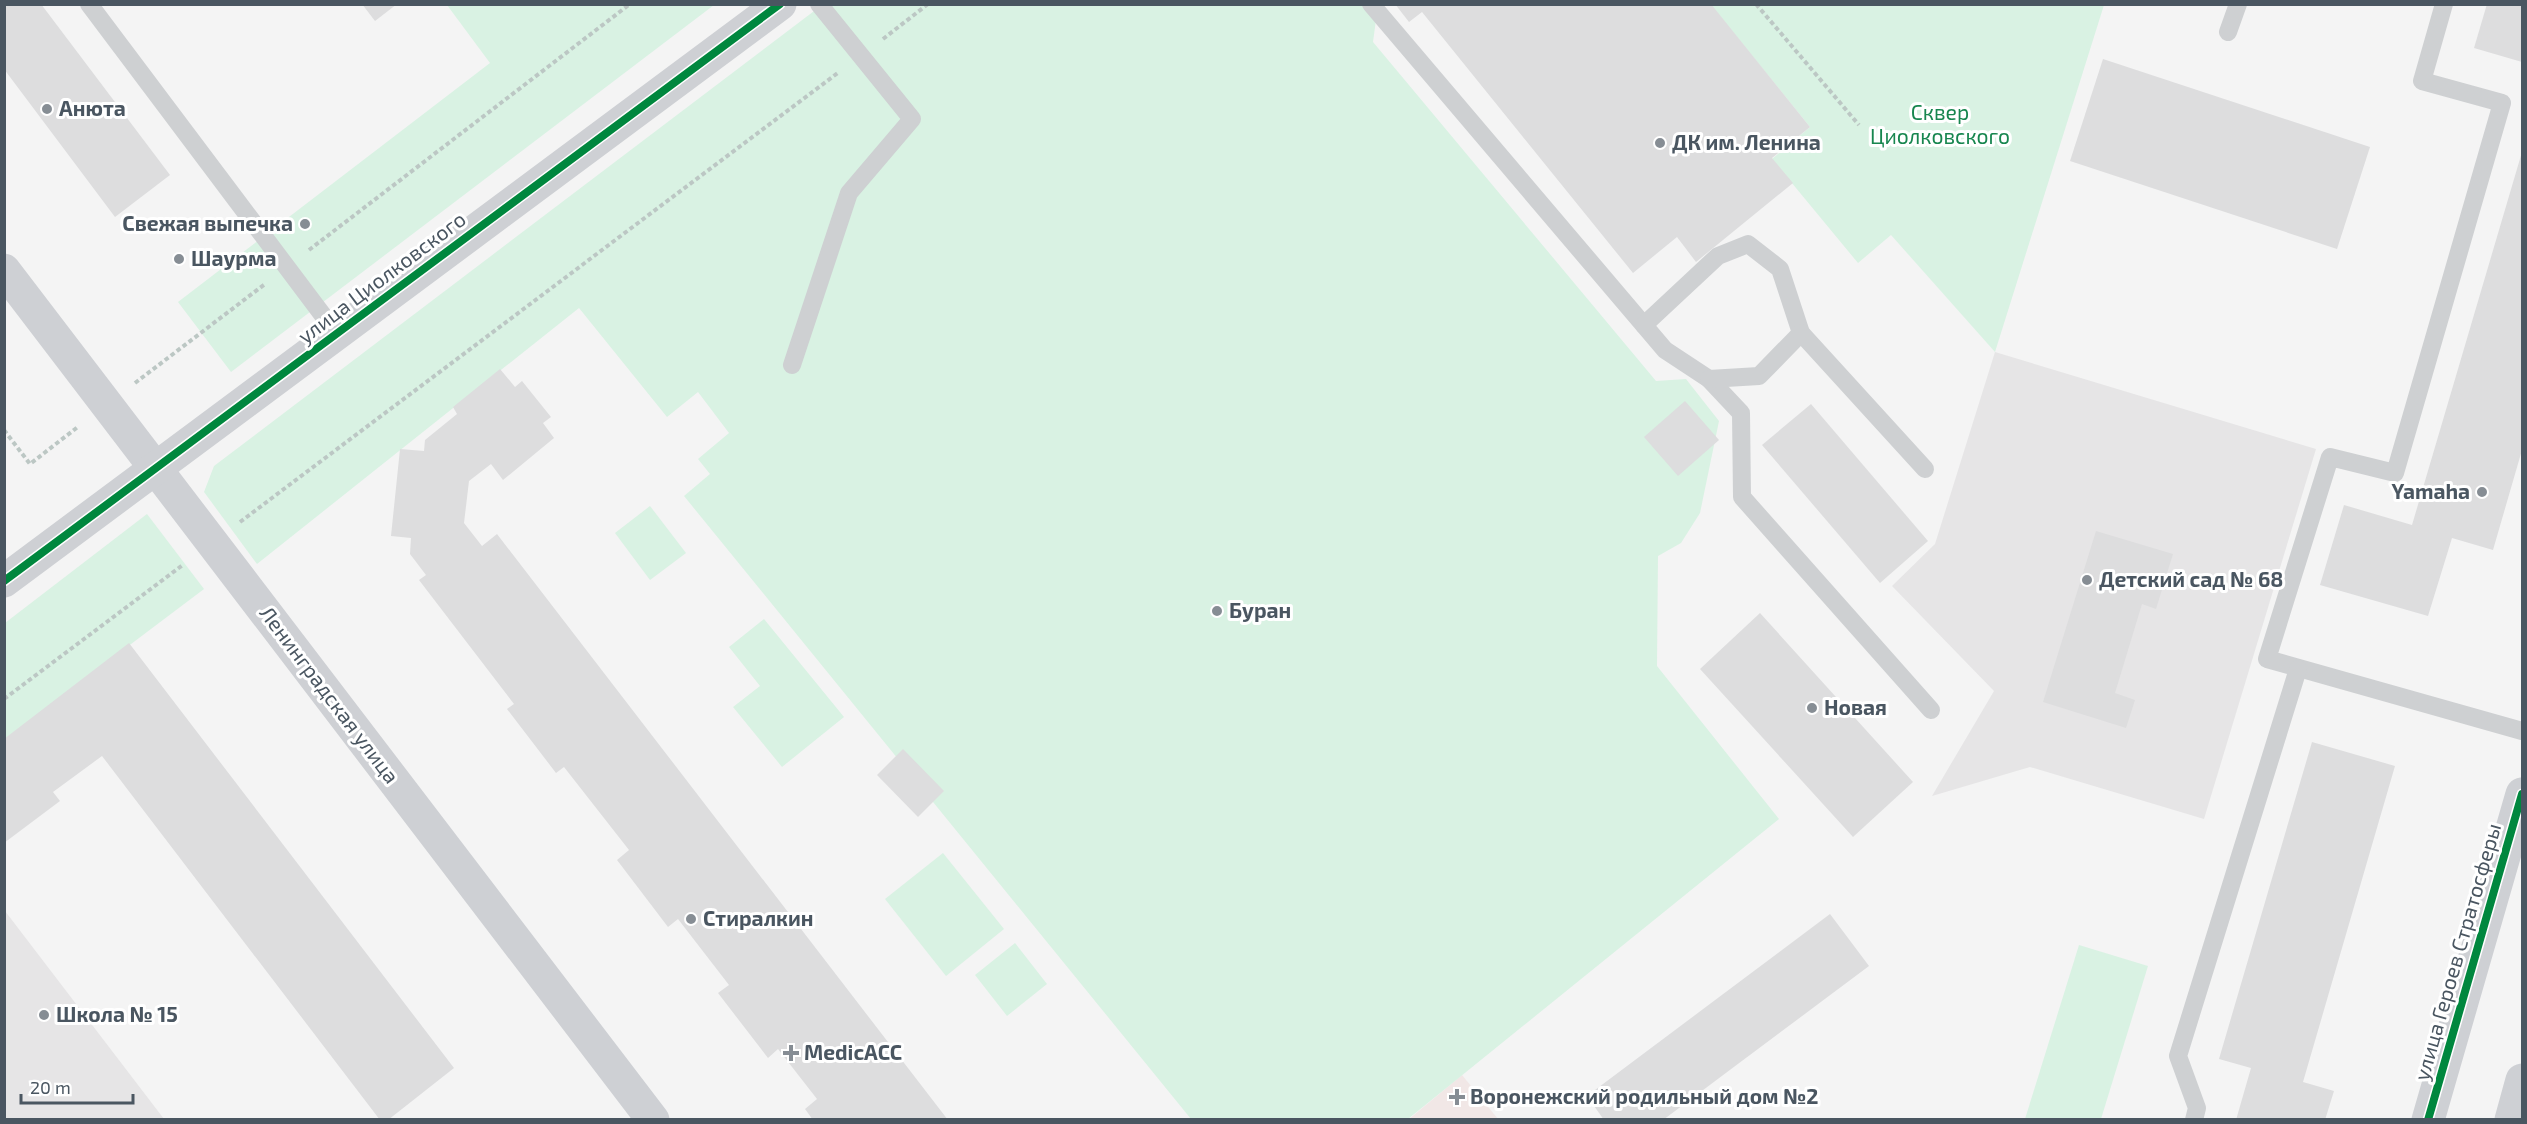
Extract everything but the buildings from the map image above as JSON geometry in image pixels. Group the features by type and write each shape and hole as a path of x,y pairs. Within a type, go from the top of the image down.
{"street":[{"name":"улица Циолковского","path":"4,581 157,470 780,4"},
{"name":"Ленинградская улица","path":"4,270 653,1119"},
{"name":"улица Героев Стратосферы","path":"2427,1119 2523,794"},
{"path":"2511,1119 2523,1080"}],"lane":[{"path":"88,4 337,334"},
{"path":"792,365 849,194 912,119 819,4"},
{"path":"1371,4 1665,350 1709,379 1741,413 1742,497 1931,710"},
{"path":"2228,32 2238,4"},
{"path":"2444,4 2422,81 2502,103 2395,473 2330,457 2267,659 2523,731"},
{"path":"1644,325 1718,256 1748,244 1780,269 1801,333 1925,470"},
{"path":"1709,379 1759,376 1801,333"},
{"path":"2194,1119 2197,1108 2178,1056 2298,669"}],"path":[{"path":"4,430 30,464 630,4"},
{"path":"4,699 928,4"},
{"path":"1756,4 1859,125"}],"shaded area":[{"name":"Детский сад № 68","path":"1995,352 2316,449 2204,819 2030,767 1932,796 1994,691 1892,586 1935,544"},
{"name":"Школа № 15","path":"5,911 164,1119 5,1119"},
{"name":"Воронежский родильный дом №2","path":"1462,1075 1498,1119 1408,1120"}],"green space":[{"path":"447,5 714,5 231,372 178,302 490,63"},
{"name":"Буран","path":"822,5 1378,5 1373,42 1656,381 1686,379 1719,421 1700,513 1681,543 1658,556 1657,666 1779,819 1408,1119 1191,1119 684,496 710,474 698,459 729,433 698,392 667,417 579,308 257,564 204,492 214,466"},
{"name":"Сквер Циолковского","path":"1711,5 2104,5 1995,352 1891,235 1858,263 1772,159 1810,127"},
{"path":"650,506 686,553 650,580 615,533"},
{"path":"147,514 204,589 5,739 5,623"},
{"path":"764,619 844,717 782,767 733,707 760,686 729,647"},
{"path":"943,853 1004,929 946,976 885,899"},
{"path":"1015,943 1047,984 1007,1016 975,975"},
{"path":"2079,945 2148,966 2101,1119 2025,1119"}],"cycle path":[{"path":"4,581 780,4"},
{"path":"2428,1120 2522,794"}],"place":[{"name":"Анюта","path":"47,109"},
{"name":"ДК им. Ленина","path":"1660,143"},
{"name":"Свежая выпечка","path":"305,224"},
{"name":"Шаурма","path":"179,259"},
{"name":"Yamaha","path":"2482,492"},
{"name":"Детский сад № 68","path":"2087,580"},
{"name":"Буран","path":"1217,611"},
{"name":"Новая","path":"1812,708"},
{"name":"Стиралкин","path":"691,919"},
{"name":"Школа № 15","path":"44,1015"},
{"name":"MedicACC","path":"791,1053"},
{"name":"Воронежский родильный дом №2","path":"1457,1097"}]}
